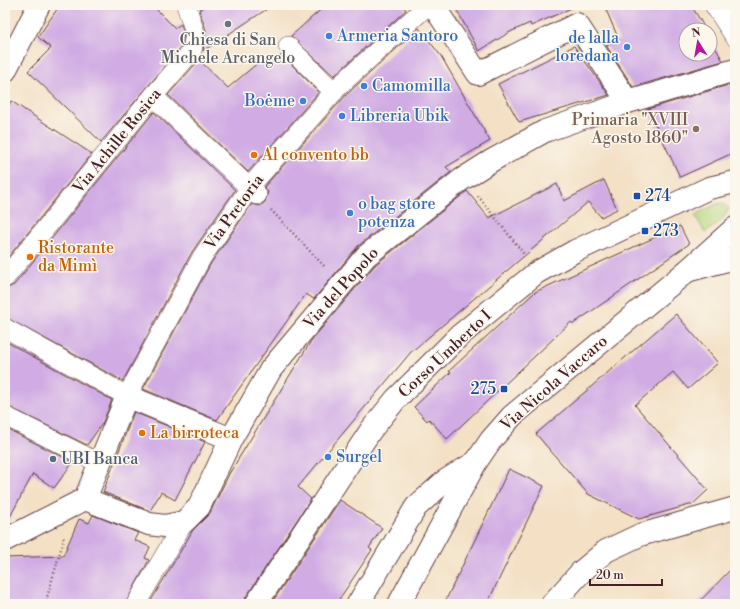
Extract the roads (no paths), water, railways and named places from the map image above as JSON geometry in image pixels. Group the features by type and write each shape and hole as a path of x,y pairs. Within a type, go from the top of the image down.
{"street":[{"path":"5,71 39,5"},
{"name":"Via Achille Rosica","path":"9,274 153,96 192,51 195,33 186,5"},
{"name":"Via Pretoria","path":"127,396 202,257 334,92 428,5"},
{"path":"433,5 478,74 577,24 628,102"},
{"path":"714,5 735,38"},
{"path":"288,46 334,92"},
{"name":"Via del Popolo","path":"184,522 198,507 231,439 271,368 366,256 461,180 491,161 545,131 628,102 735,70"},
{"path":"153,96 253,192"},
{"path":"709,188 735,182"},
{"path":"709,188 735,187"},
{"name":"Corso Umberto I","path":"256,604 371,430 396,400 459,336 536,273 582,247 709,188"},
{"path":"708,252 735,220"},
{"path":"708,252 735,228"},
{"name":"Via Nicola Vaccaro","path":"399,604 476,462 491,440 512,416 708,252"},
{"path":"687,271 735,258"},
{"path":"5,328 127,396 231,439"},
{"path":"5,540 85,499 98,463 127,396"},
{"path":"5,416 98,463"},
{"path":"358,604 416,507 445,481 476,462"},
{"path":"85,499 150,524 166,526 184,522"},
{"path":"552,604 581,572 606,551 640,535 735,508"},
{"path":"136,604 184,522"}],"place":[{"name":"Chiesa di San Michele Arcangelo","path":"228,24"},
{"name":"Armeria Santoro","path":"329,36"},
{"name":"de lalla loredana","path":"627,47"},
{"name":"Camomilla","path":"364,86"},
{"name":"Boėme","path":"303,101"},
{"name":"Libreria Ubik","path":"342,116"},
{"name":"Primaria \"XVIII Agosto 1860\"","path":"696,129"},
{"name":"Al convento bb","path":"254,155"},
{"name":"274","path":"637,196"},
{"name":"o bag store potenza","path":"350,213"},
{"name":"273","path":"645,231"},
{"name":"Ristorante da Mimì","path":"30,257"},
{"name":"275","path":"504,389"},
{"name":"La birroteca","path":"142,433"},
{"name":"Surgel","path":"328,457"},
{"name":"UBI Banca","path":"53,459"}]}
